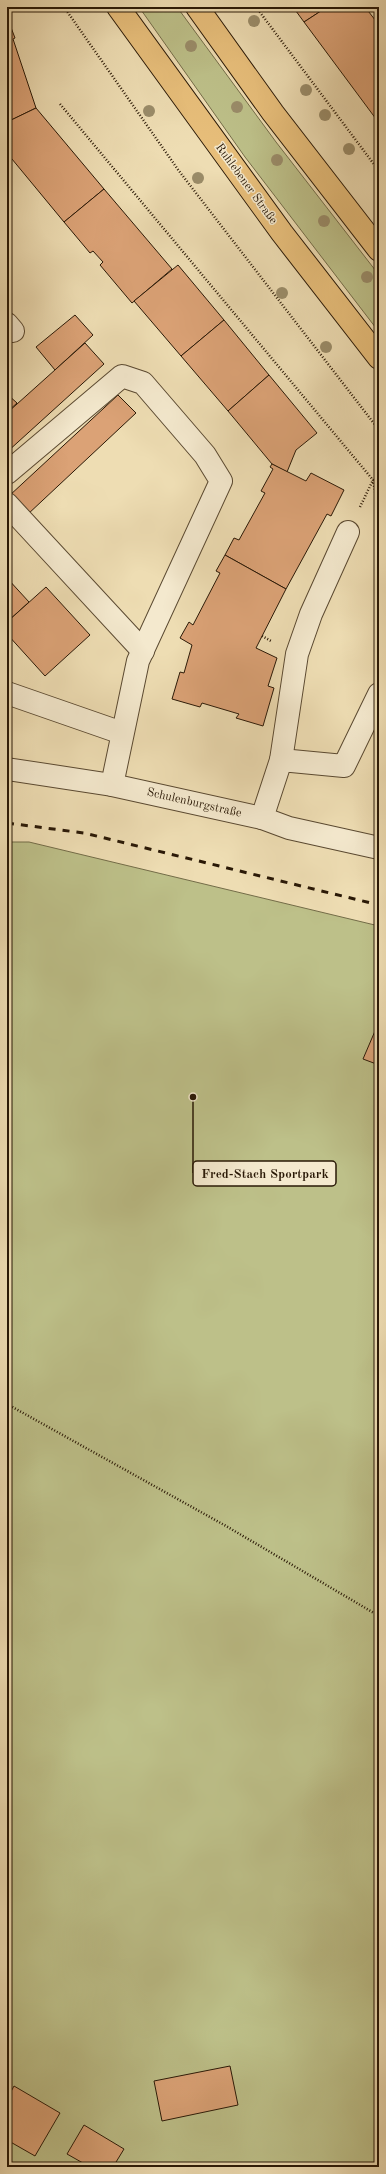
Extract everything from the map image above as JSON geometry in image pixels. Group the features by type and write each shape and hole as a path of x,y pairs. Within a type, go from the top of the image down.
{"main road":[{"name":"Ruhlebener Straße","path":"118,7 282,233 379,358"},
{"path":"197,7 273,113 379,250"}],"street":[{"path":"7,473 122,376 143,383 205,455 221,481 138,661 112,785"},
{"path":"7,504 143,651"},
{"path":"262,818 281,760 297,654 311,614 348,532"},
{"path":"7,693 122,733"},
{"path":"281,760 344,766 379,694"},
{"name":"Schulenburgstraße","path":"7,769 112,785 262,818 289,828 379,848"}],"path":[{"path":"64,7 179,171 379,430"},
{"path":"256,7 379,171"},
{"path":"60,104 373,480 376,497 379,502"},
{"path":"348,532 373,480 379,475"},
{"path":"7,1404 226,1526 379,1616"}],"green space":[{"path":"139,7 177,7 276,142 379,275 379,332 245,157"},
{"path":"7,842 29,842 379,926 379,2167 7,2167"}],"building":[{"path":"293,7 327,7 304,22"},
{"path":"327,7 365,7 379,25 379,123 304,22"},
{"path":"7,17 15,38 13,39 36,108 7,122"},
{"path":"36,108 104,189 64,222 7,153 7,122"},
{"path":"104,189 172,269 132,303 100,265 103,262 93,251 90,253 64,222"},
{"path":"178,265 224,320 181,356 134,301"},
{"path":"75,315 93,335 55,370 36,347"},
{"path":"224,320 269,375 228,411 181,356"},
{"path":"85,343 104,364 7,452 7,413"},
{"path":"269,375 317,433 296,450 287,472 272,464 228,411"},
{"path":"7,394 17,403 7,412"},
{"path":"118,395 136,413 27,515 9,496"},
{"path":"272,464 306,481 311,473 344,490 331,516 327,514 286,589 225,555 234,538 239,540 265,493 261,491 273,469 270,467"},
{"path":"225,555 286,589 256,648 277,658 268,686 274,688 263,726 236,718 239,714 202,703 200,707 172,699 180,672 184,673 192,645 180,638 189,622 193,625 220,573 216,571"},
{"path":"7,578 29,602 7,622"},
{"path":"46,587 90,635 45,676 7,634 7,622"},
{"path":"378,1024 379,1025 379,1065 363,1059"},
{"path":"230,2066 238,2105 162,2121 154,2081"},
{"path":"14,2086 60,2113 35,2156 7,2140 7,2099"},
{"path":"84,2125 124,2149 113,2167 90,2167 67,2154"}],"railway":[{"path":"7,823 84,833 379,905"}],"place":[{"name":"Fred-Stach Sportpark","path":"193,1097"}]}
